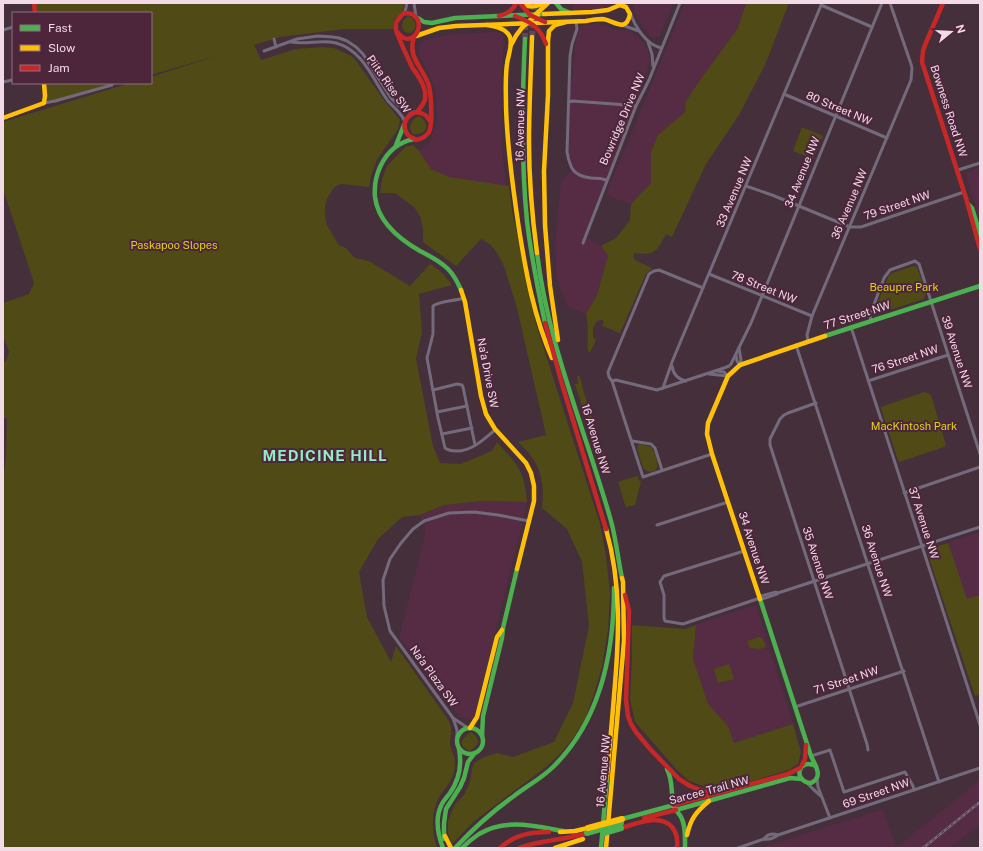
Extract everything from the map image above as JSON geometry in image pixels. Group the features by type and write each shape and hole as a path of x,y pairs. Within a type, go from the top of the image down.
{"main road":[{"path":"499,16 511,11 516,3"},
{"path":"521,3 530,7 537,7 546,3"},
{"path":"521,3 542,33 548,56"},
{"path":"510,48 515,38 531,18 546,3"},
{"path":"556,3 560,9 570,13"},
{"path":"417,18 419,28 412,43 412,52 428,85 431,96 431,122 427,136 414,139 407,133 404,123 409,115 422,106 425,100 425,94 424,87 411,65 397,32 397,22 404,13 410,13 417,18 422,22 430,23 455,18 515,16 545,22 602,19 617,24 626,24 628,22 630,12 628,3"},
{"name":"Bowness Road NW","path":"942,3 925,45 922,62 958,170 980,249"},
{"path":"397,32 400,36 409,38 435,29 452,26 517,24 531,18 570,13 605,11 617,5 624,6 630,12"},
{"path":"617,5 611,11 610,15 611,20 617,24"},
{"path":"563,377 550,286 546,243 544,191 549,31 556,25 566,22"},
{"path":"487,25 506,30 510,37 511,43 507,63 506,105 508,143 512,184 521,243 535,309 547,349 563,377"},
{"name":"16 Avenue NW","path":"532,37 529,152 536,251 552,333 563,377 611,543 617,582 619,616 618,650 606,818 606,848"},
{"name":"16 Avenue NW","path":"524,40 522,86 523,179 530,249 538,295 547,332 611,522 623,582 624,641 606,818"},
{"path":"3,118 44,103 44,84"},
{"path":"415,112 425,115 431,122"},
{"name":"Na'a Drive SW","path":"396,146 404,123"},
{"name":"Na'a Drive SW","path":"414,139 406,140 396,146 380,167 375,190 377,207 386,224 393,232 436,259 447,268 460,287 464,298 484,408 487,417 494,430 526,464 534,482 534,501 483,716 482,736"},
{"name":"Bowness Road NW","path":"968,204 972,208 980,234"},
{"name":"77 Street NW","path":"740,365 979,285"},
{"name":"34 Avenue NW","path":"740,365 728,376 708,423 707,434 712,454 806,743 816,766"},
{"path":"456,848 497,808 544,774 560,760 571,748 583,729 590,714 604,676 612,630 613,615 614,589 611,559 600,507"},
{"path":"623,582 629,611 626,700 627,712 636,732 665,766 670,775 675,808 681,817 685,830 685,848"},
{"name":"Na'a Drive SW","path":"469,728 478,716 481,698 497,637 503,628"},
{"path":"443,848 438,834 438,817 441,806 454,786 461,766 457,738 462,731 469,728 480,732 483,746 468,762 460,787 449,802 446,809 444,840 448,848"},
{"name":"34 Avenue NW","path":"801,767 805,758 806,743"},
{"path":"459,749 466,754 474,754"},
{"path":"653,752 679,779 690,787 705,791 725,792"},
{"path":"811,763 816,766 818,769 818,775 813,782 803,780 799,774 801,767 804,764 811,763"},
{"name":"Sarcee Trail NW","path":"622,823 788,774 801,767"},
{"name":"Sarcee Trail NW","path":"675,808 710,801 790,778 803,780"},
{"path":"685,848 693,816 710,801"},
{"path":"599,848 606,818"},
{"path":"606,818 611,848"},
{"path":"519,848 534,843 568,838 622,823 661,820 669,824 675,831 677,848"},
{"path":"555,848 587,833 622,823"},
{"path":"456,848 481,832 506,824 523,824 564,831"},
{"path":"500,848 512,839 524,834 564,831 587,833"},
{"path":"445,836 456,848"}],"street":[{"path":"404,13 407,3"},
{"path":"414,3 417,18"},
{"name":"Bowridge Drive NW","path":"582,243 636,106 680,3"},
{"name":"34 Avenue NW","path":"736,355 751,323 882,3"},
{"name":"36 Avenue NW","path":"808,341 807,335 812,316 911,80 911,64 890,3"},
{"path":"822,4 872,27"},
{"name":"33 Avenue NW","path":"663,388 672,362 822,4"},
{"path":"630,12 639,30 653,45 661,48"},
{"path":"576,21 577,29 570,56 566,152 573,170 579,175 606,180"},
{"path":"617,24 639,30"},
{"name":"Piita Rise SW","path":"264,51 297,39 326,36 347,41 363,54 391,98 404,110 415,112"},
{"path":"274,39 276,47"},
{"path":"648,40 652,54 653,68"},
{"name":"Piita Rise SW","path":"291,42 299,44 313,42 337,43 351,50 366,65 389,101 402,114 404,123"},
{"path":"3,82 12,80"},
{"path":"44,103 112,85"},
{"name":"80 Street NW","path":"784,94 887,138"},
{"path":"569,102 636,106"},
{"path":"958,170 980,163"},
{"path":"746,186 850,227"},
{"name":"79 Street NW","path":"850,227 861,227 964,192"},
{"name":"39 Avenue NW","path":"871,321 870,315 884,278 890,270 915,261 919,264 980,454"},
{"path":"703,288 659,270 649,274 608,372 643,476 712,454"},
{"name":"78 Street NW","path":"710,274 812,316"},
{"path":"464,298 433,306 433,334 427,358 445,448 449,451 463,451 471,448 494,430"},
{"name":"37 Avenue NW","path":"851,327 980,725"},
{"name":"36 Avenue NW","path":"796,345 939,782"},
{"name":"34 Avenue NW","path":"739,348 741,360 740,365"},
{"path":"612,381 616,380 657,390 729,366 736,355"},
{"path":"736,355 737,361 740,365"},
{"name":"76 Street NW","path":"868,381 948,355"},
{"path":"672,362 672,368 676,375 680,379 686,381"},
{"path":"716,371 724,372 728,376"},
{"path":"707,374 728,376"},
{"path":"433,390 457,384 462,385 475,445"},
{"name":"35 Avenue NW","path":"816,404 784,415 780,419 770,439 770,445 868,750"},
{"path":"437,412 467,406"},
{"path":"442,434 472,428"},
{"path":"632,441 651,444 655,448 662,470"},
{"path":"904,492 980,467"},
{"path":"657,525 728,502"},
{"name":"Na'a Plaza SW","path":"457,738 457,730 453,718 390,631 384,606 383,580 390,559 401,543 413,529 424,521 449,513 474,512 529,521"},
{"path":"744,551 664,576 660,582 664,595 665,621 683,624 980,526"},
{"name":"71 Street NW","path":"795,707 904,672"},
{"name":"Na'a Plaza SW","path":"453,718 469,728"},
{"path":"811,756 830,750 844,792 905,772 914,790"},
{"name":"69 Street NW","path":"738,848 767,840 778,835 980,768"},
{"path":"818,775 817,783 830,818"},
{"path":"803,780 821,796"}],"shaded area":[{"path":"573,3 613,3 601,9 573,10"},
{"path":"634,3 673,3 660,36 653,39 636,18"},
{"path":"685,3 746,3 738,28 686,101 685,112 658,135 651,152 651,183 631,204 606,195"},
{"path":"593,24 605,25 616,30 631,31 642,41 648,50 650,61 636,106 585,237 601,246 608,256 597,295 586,314 568,307 556,276 555,244 561,181 573,170 567,152 569,102 576,38 581,26"},
{"path":"501,33 504,37 501,86 502,149 506,186 449,177 431,169 419,151 430,142 437,121 436,93 430,76 419,55 420,44 425,40 453,34"},
{"path":"980,168 980,219 966,175 967,172"},
{"path":"482,501 527,502 473,721 459,717 399,637 424,540 425,528 419,515 446,505"},
{"path":"980,532 980,695 927,552 929,549"},
{"path":"756,605 793,724 734,743 728,726 708,704 693,659 696,625"},
{"path":"980,780 980,824 950,848 896,848"},
{"path":"883,809 896,848 761,848"}],"green space":[{"name":"Paskapoo Slopes","path":"34,3 405,3 402,12 394,20 393,29 344,29 280,37 254,45 261,60 296,49 322,47 334,48 347,54 354,58 400,120 398,129 377,160 371,176 369,187 341,184 333,189 325,206 327,225 339,245 346,248 355,258 369,261 410,286 430,264 439,270 450,282 452,285 419,294 422,332 416,359 433,446 440,463 461,464 492,451 497,442 515,462 522,475 526,491 527,502 482,501 445,505 419,515 402,517 378,539 359,572 367,617 391,662 396,646 450,724 450,744 455,758 455,768 449,784 441,794 435,807 433,827 437,848 3,848 3,475 6,455 7,418 3,418 3,362 6,361 9,352 3,335 3,303 29,294 34,283 3,189 3,122 127,84 152,84 152,77 219,55 152,75 152,12 35,12"},
{"path":"746,3 789,3 765,65 739,115 706,164 672,237 666,234 655,251 647,254 635,253 633,256 635,260 652,269 646,274 620,333 602,326 604,321 597,321 593,328 593,337 596,340 590,352 588,351 586,314 597,295 608,256 601,246 616,238 630,220 631,204 651,183 651,152 658,135 685,112 686,101 738,28"},
{"path":"408,16 413,19 416,25 415,29 411,33 405,32 402,27 403,21"},
{"path":"45,84 119,84 48,103"},
{"path":"419,116 425,121 426,128 422,133 412,134 410,125 414,119"},
{"path":"802,127 823,136 813,159 793,151"},
{"path":"413,145 431,169 449,177 509,186 512,210 536,324 600,524 606,556 610,593 608,630 602,667 585,719 574,737 561,753 546,767 473,822 452,844 448,833 448,821 455,804 464,795 470,782 474,763 484,757 497,753 513,757 554,742 573,703 589,626 582,562 567,529 542,508 543,489 539,470 530,454 518,442 546,435 517,308 505,269 499,256 491,245 481,239 456,266 423,242 423,228 420,216 414,207 395,193 380,193 382,179 387,166 405,147"},
{"name":"Beaupre Park","path":"914,266 917,267 926,293 924,299 880,313 876,312 875,309 889,275"},
{"path":"579,375 603,452 606,466 602,469 575,384 578,384 577,376"},
{"name":"MacKintosh Park","path":"924,392 931,395 946,445 944,447 899,462 881,407"},
{"path":"641,444 651,447 657,460 657,468 652,472 643,468 637,448 638,445"},
{"path":"637,476 641,482 635,505 626,507 618,482"},
{"path":"948,543 967,599 980,595 980,695 975,696 927,552 929,549"},
{"path":"632,625 685,629 696,625 693,659 708,704 728,726 734,743 793,724 801,752 798,764 789,770 729,788 712,789 689,781 677,770 635,722 630,699"},
{"path":"760,637 763,639 766,647 760,649 750,648 747,641"},
{"path":"729,664 734,679 718,683 714,669"},
{"path":"471,732 476,737 478,742 470,751 463,747 462,742 463,739"}],"tunnel":[{"path":"532,37 535,3"},
{"path":"525,21 525,39"}],"railway":[{"path":"923,848 980,802"}],"traffic: fast":[{"path":"556,3 561,9 570,13"},
{"path":"418,18 424,22 432,23 455,18 544,14"},
{"path":"525,39 523,85 525,198 537,285 545,323"},
{"path":"396,145 404,125"},
{"path":"414,139 408,140 394,148 380,167 375,185 377,206 380,214 391,229 405,241 445,266 454,276 461,290"},
{"path":"968,204 972,208 980,234"},
{"path":"537,253 542,288 550,322 611,521 622,578"},
{"path":"825,336 980,286"},
{"path":"482,736 483,716 517,569"},
{"path":"455,848 491,814 553,767 583,728 602,684 611,636 614,588"},
{"path":"760,599 811,756 815,763 816,767 817,771 818,774 817,778 811,783 805,782 800,775 801,767 810,764 816,766"},
{"path":"470,728 479,732 483,741 479,750 470,754 461,750 457,741 461,732 470,728"},
{"path":"443,848 439,832 438,816 442,804 458,778 460,767 459,749"},
{"path":"444,839 446,809 460,787 468,762 474,754"},
{"path":"667,769 675,808 684,824 685,848"},
{"path":"601,848 607,778"},
{"path":"676,810 790,778 802,779"},
{"path":"622,819 674,805"},
{"path":"587,833 621,823"},
{"path":"462,848 479,834 499,826 520,825 563,831"},
{"path":"604,833 621,828"}],"traffic: slow":[{"path":"521,3 527,6 545,3"},
{"path":"535,15 548,3"},
{"path":"416,36 439,28 456,26 586,21 602,19 623,25 628,20 630,14 626,7 620,5 608,10 592,12 544,14"},
{"path":"511,45 522,28 538,15"},
{"path":"558,340 550,286 545,225 544,171 548,95 549,31 555,25 566,22"},
{"path":"487,25 503,30 508,34 511,40 506,69 506,90 508,137 513,183 531,295 540,327 552,358"},
{"path":"532,37 529,155 531,197 537,253"},
{"path":"3,118 44,103 44,84"},
{"path":"461,290 465,302 481,396 486,414 495,429 526,463 531,473 534,486 534,501 517,569"},
{"path":"760,599 712,454 707,434 708,423 728,376 740,365 825,336"},
{"path":"606,529 615,571 618,612 616,675 607,778"},
{"path":"606,848 624,641 622,578"},
{"path":"470,728 477,717 497,637 502,630"},
{"path":"687,835 690,824 695,816 709,801"},
{"path":"588,828 622,819"},
{"path":"560,832 588,828"},
{"path":"445,836 451,848"},
{"path":"555,848 583,839"}],"traffic: jam":[{"path":"34,3 35,12"},
{"path":"499,16 509,12 516,3"},
{"path":"520,3 530,15 545,22"},
{"path":"943,3 925,45 922,62 966,198 980,249"},
{"path":"397,32 404,38 409,39 416,35 419,26 417,18 409,13 404,13 396,23 396,27 398,35 404,49 425,90 424,101 417,112"},
{"path":"515,16 538,29 546,44"},
{"path":"414,37 412,44 414,57 429,86 431,102 431,116 431,123 428,134 418,140 409,136 405,130 406,121 411,114 420,113 425,115 426,116 431,122"},
{"path":"545,323 606,529"},
{"path":"625,595 629,611 626,700 628,716 631,724 650,749 679,779 700,790 725,792"},
{"path":"802,765 805,759 806,745"},
{"path":"674,805 788,774 800,768"},
{"path":"644,818 676,810"},
{"path":"621,828 640,822 654,820 667,823 674,829 677,837 677,848"},
{"path":"500,848 511,840 523,835 549,832"},
{"path":"519,848 536,843 587,833"}],"district":[{"name":"MEDICINE HILL","path":"325,456"}]}
